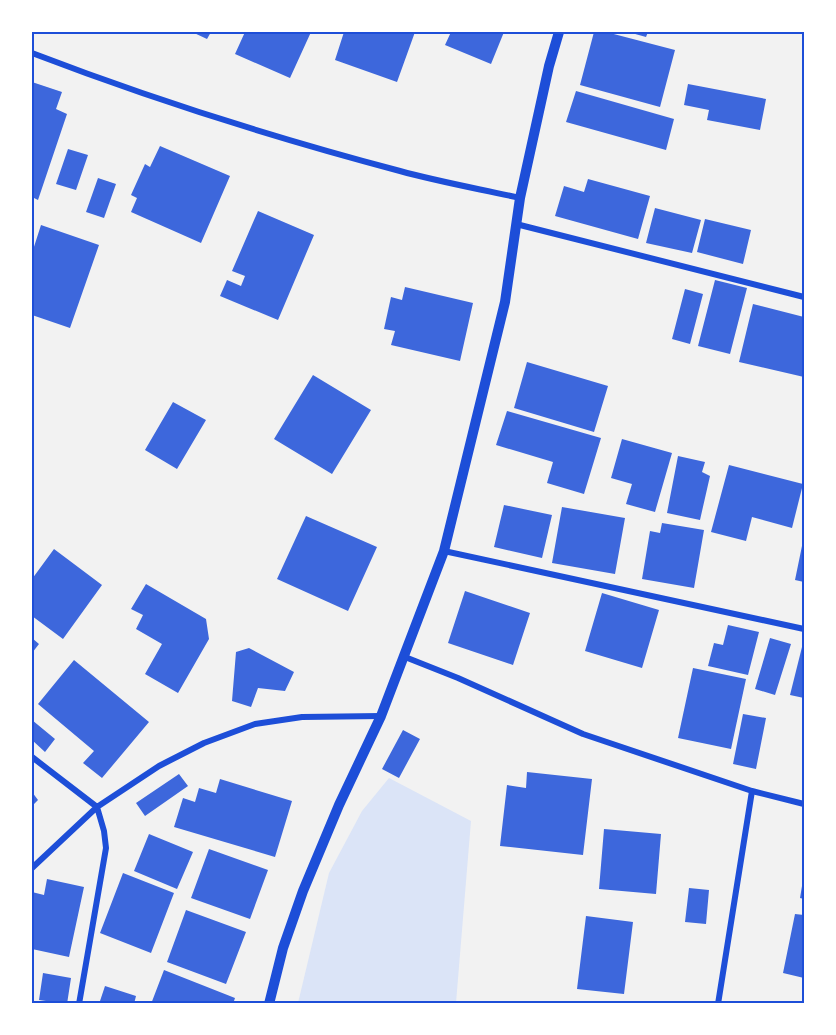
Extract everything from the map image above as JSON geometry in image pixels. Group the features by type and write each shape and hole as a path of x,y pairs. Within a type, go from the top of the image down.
{"street":[{"path":"269,1004 283,948 303,891 339,805 381,716 444,551 506,302 520,198 549,66 559,32"},
{"path":"32,53 107,82 267,134 402,172 520,198"},
{"path":"516,224 804,297"},
{"path":"444,551 804,629"},
{"path":"405,657 584,734 753,791 804,804"},
{"path":"32,868 97,807 159,766 204,742 255,724 302,717 381,716"},
{"path":"32,757 97,807 104,831 106,848 79,1004"},
{"path":"718,1004 753,791"}],"shaded area":[{"path":"389,778 471,821 456,1003 298,1003 329,873 362,811"}],"building":[{"path":"192,32 211,32 207,39"},
{"path":"245,32 311,32 290,78 235,54"},
{"path":"344,32 415,32 397,82 335,60"},
{"path":"451,32 504,32 491,64 445,45"},
{"path":"594,32 606,32 675,50 660,107 580,85"},
{"path":"628,32 648,32 646,37"},
{"path":"32,82 62,92 56,109 67,114 38,200 32,197"},
{"path":"688,84 766,99 760,130 707,120 709,110 684,105"},
{"path":"576,91 674,119 666,150 566,122"},
{"path":"160,146 230,176 201,243 131,212 137,198 131,195 145,164 150,167"},
{"path":"68,149 88,155 76,190 56,184"},
{"path":"98,178 116,184 104,218 86,212"},
{"path":"588,179 650,196 638,239 555,216 564,186 584,192"},
{"path":"655,208 701,220 692,253 646,243"},
{"path":"258,211 314,235 278,320 220,296 227,280 241,286 245,276 232,271"},
{"path":"705,219 751,230 743,264 697,252"},
{"path":"41,225 99,245 70,328 32,315 32,253"},
{"path":"715,280 747,288 730,354 698,346"},
{"path":"405,287 473,303 460,361 391,345 395,331 384,329 391,297 402,300"},
{"path":"685,289 703,294 690,344 672,339"},
{"path":"753,304 804,317 804,377 739,362"},
{"path":"527,362 608,386 594,432 514,408"},
{"path":"313,375 371,410 332,474 274,439"},
{"path":"173,402 206,420 177,469 145,450"},
{"path":"507,411 601,438 584,494 547,483 553,462 496,445"},
{"path":"622,439 672,453 655,512 626,504 632,484 611,478"},
{"path":"678,456 705,462 702,472 710,476 700,520 667,513"},
{"path":"729,465 803,484 792,528 752,517 746,541 711,532"},
{"path":"504,505 552,515 542,558 494,547"},
{"path":"562,507 625,518 615,574 552,563"},
{"path":"306,516 377,547 348,611 277,579"},
{"path":"662,523 704,530 694,588 642,579 650,531 660,533"},
{"path":"804,541 804,582 795,580"},
{"path":"54,549 102,585 63,639 32,616 32,579"},
{"path":"146,584 206,619 209,639 178,693 145,674 162,644 136,629 143,615 131,609"},
{"path":"465,591 530,613 513,665 448,643"},
{"path":"602,593 659,610 642,668 585,651"},
{"path":"728,625 759,632 748,675 708,666 714,643 723,645"},
{"path":"32,638 39,644 32,653"},
{"path":"770,638 791,644 775,695 755,689"},
{"path":"802,647 804,647 804,698 790,695"},
{"path":"249,648 294,672 285,691 258,688 251,707 232,701 236,652"},
{"path":"74,660 149,722 102,778 83,763 94,751 38,704"},
{"path":"693,668 746,679 731,749 678,738"},
{"path":"743,714 766,718 756,769 733,764"},
{"path":"32,720 55,739 45,752 32,740"},
{"path":"403,730 420,739 399,778 382,769"},
{"path":"527,772 592,779 583,855 500,846 507,785 526,788"},
{"path":"179,774 188,786 145,816 136,803"},
{"path":"220,779 292,801 275,857 174,827 183,798 195,802 199,788 216,793"},
{"path":"32,792 38,800 32,806"},
{"path":"604,829 661,834 656,894 599,889"},
{"path":"149,834 193,852 177,889 134,871"},
{"path":"209,849 268,870 250,919 191,898"},
{"path":"123,873 174,893 151,953 100,933"},
{"path":"47,879 84,887 69,957 32,949 32,892 44,895"},
{"path":"804,881 804,899 800,898"},
{"path":"689,888 709,890 706,924 685,922"},
{"path":"186,910 246,932 226,984 167,962"},
{"path":"795,914 804,915 804,978 783,973"},
{"path":"586,916 633,922 624,994 577,989"},
{"path":"164,970 235,998 233,1004 151,1004"},
{"path":"43,973 71,978 67,1004 39,1000"},
{"path":"105,986 136,996 134,1004 99,1004"}]}
